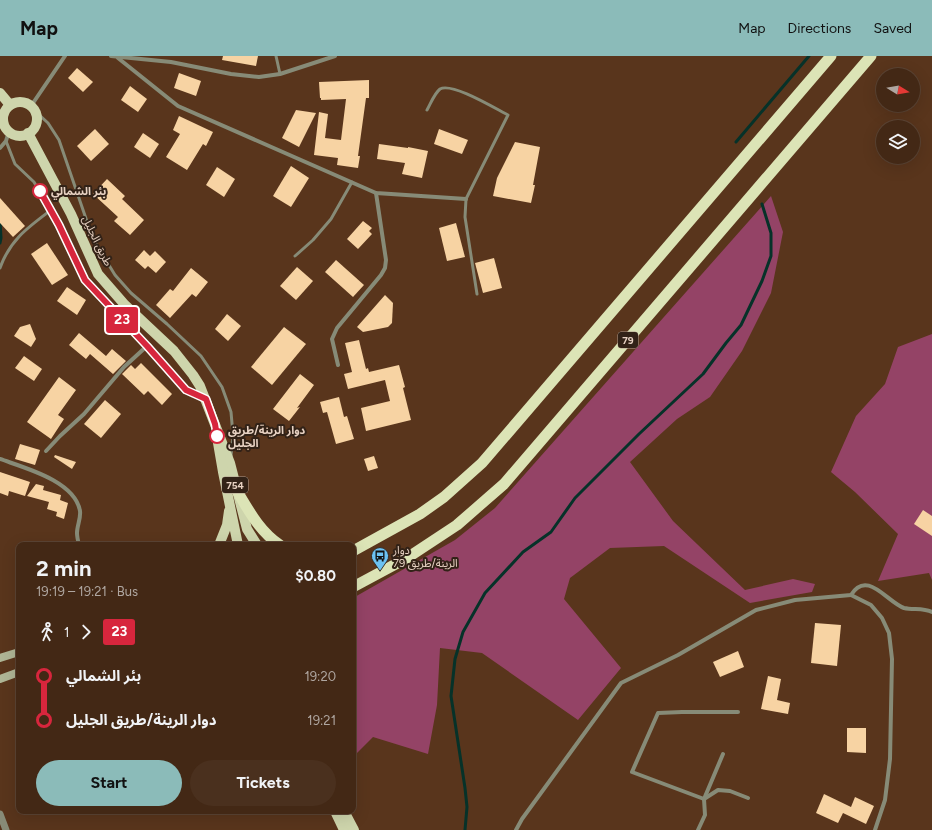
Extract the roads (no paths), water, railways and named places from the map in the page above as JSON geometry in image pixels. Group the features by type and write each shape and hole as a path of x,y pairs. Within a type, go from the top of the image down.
{"highway":[{"path":"356,549 420,514 444,497 482,463 831,56"},
{"name":"79","path":"356,586 408,558 457,525 504,484 871,56"},
{"path":"237,491 258,525 276,542"},
{"path":"356,543 383,535"}],"main road":[{"path":"0,93 10,105"},
{"path":"21,102 33,109 36,115 36,123 32,130 28,133 16,135 9,131 4,124 2,114 13,103 21,102"},
{"name":"طريق الجليل","path":"28,133 71,214 98,274 125,306 174,351 193,375 206,399 215,424"},
{"name":"754","path":"215,424 230,464 247,529 256,542"},
{"name":"754","path":"215,424 237,542"},
{"path":"220,542 227,524 229,501"},
{"path":"0,658 16,653"},
{"path":"0,678 16,673"},
{"path":"336,814 344,830"},
{"path":"346,814 354,830"}],"street":[{"path":"33,109 65,56"},
{"path":"111,56 118,58 171,62 231,74 259,77 280,74 335,56"},
{"path":"118,58 178,106 376,193 466,199"},
{"path":"0,148 6,141 9,131"},
{"path":"338,365 332,339 337,328 382,275 385,268 386,260 376,193"},
{"path":"46,452 60,436 84,414 124,367 147,346"},
{"path":"0,460 48,477 66,488 80,511 77,532 79,542"},
{"path":"851,596 858,587 873,587 904,608 932,612"},
{"path":"516,830 522,819 621,683 678,655 756,610 795,600 851,596 871,606 882,618 889,633 892,659 890,759 885,800 875,830"},
{"path":"704,799 632,772 658,713 738,712"},
{"path":"698,830 705,815 704,799 723,754"},
{"path":"704,799 718,790 730,791 748,798"},
{"path":"0,814 6,830"}],"lane":[{"path":"276,56 280,74"},
{"path":"427,110 435,94 442,88 449,88 461,91 508,115 466,199 465,217 477,294"},
{"path":"33,109 48,123 59,140 93,239 115,275 131,293 201,356 222,387 231,412 233,435 230,464"},
{"path":"6,141 14,164 34,182 51,210 85,280 186,390 206,399"},
{"path":"295,256 313,240 331,219 352,182"},
{"path":"0,268 13,242 23,231 51,210"}],"waterway":[{"path":"736,142 809,56"},
{"path":"465,830 467,807 451,696 455,659 463,632 485,593 523,552 551,532 575,498 639,434 703,374 741,325 762,281 771,256 771,233 762,204"},
{"path":"0,221 0,243"}],"place":[{"name":"بئر الشمالي","path":"40,191"},
{"name":"دوار الرينة/طريق الجليل","path":"217,436"},
{"name":"دوار الرينة/طريق 79","path":"380,571"}]}
